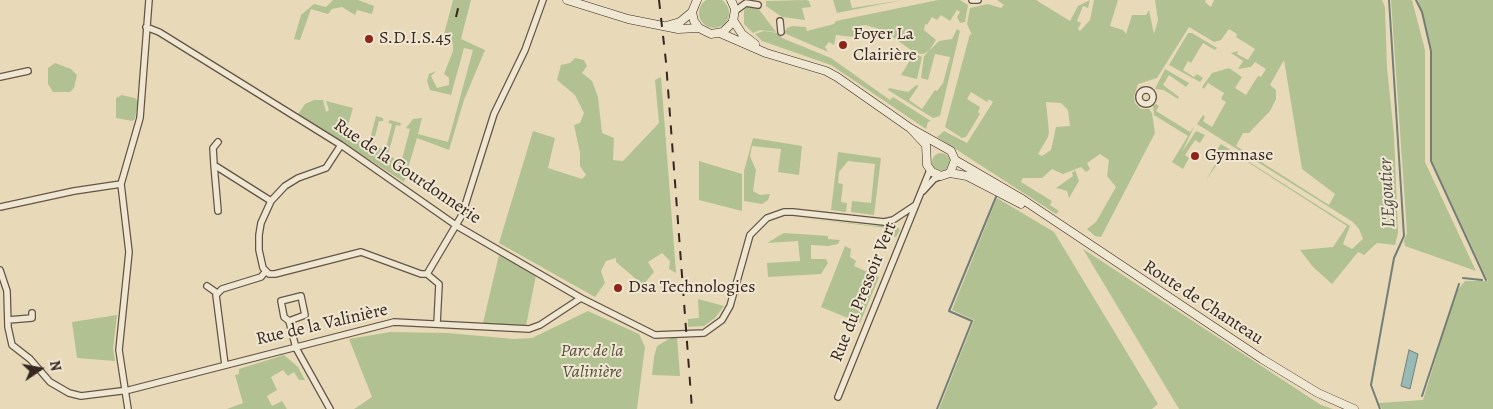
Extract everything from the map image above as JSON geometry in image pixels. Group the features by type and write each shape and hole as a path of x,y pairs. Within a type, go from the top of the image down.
{"main road":[{"name":"Route de Chanteau","path":"567,0 628,19 678,30 699,28 711,34 720,33 766,53 787,58"},
{"path":"664,26 680,22 692,12 697,0"},
{"path":"720,33 728,28 733,20 735,11 730,0"},
{"path":"692,12 699,28"},
{"name":"Route de Chanteau","path":"733,20 737,28 750,42 837,76 910,128 951,152 955,160 1022,199 1041,214 1262,359 1318,393 1354,409"},
{"name":"Route de Chanteau","path":"910,128 925,144 928,156 927,165 930,170"},
{"path":"928,156 934,150 944,148"},
{"path":"930,170 941,176 950,172 955,160"},
{"name":"Route de Chanteau","path":"950,172 967,176 1041,214"}],"street":[{"path":"128,409 119,350 129,252 121,184 140,118 149,0"},
{"path":"427,274 457,226 494,114 525,50 543,0"},
{"path":"735,11 746,3 758,4 753,0"},
{"path":"972,0 978,0"},
{"path":"780,21 781,32"},
{"name":"Rue de la Gourdonnerie","path":"146,27 159,32 341,145 457,226 581,298 655,335 704,333 722,320 730,306 750,236 767,218 784,212 793,212 884,222 893,220 914,206"},
{"path":"0,77 28,71"},
{"path":"218,142 213,148 218,211"},
{"path":"341,145 326,168 298,178 285,186 271,201 261,223 259,235 261,261 266,271 275,274 361,252 420,274 427,274 439,284 437,324"},
{"path":"214,165 271,201"},
{"name":"Rue du Pressoir Vert","path":"838,397 930,170"},
{"name":"Rue du Pressoir Vert","path":"917,199 934,179 941,176"},
{"path":"0,207 74,191 121,184"},
{"name":"Rue de la Valinière","path":"0,270 6,291 8,335 12,345 59,388 81,396 124,389 296,348 386,323 437,324 508,329 529,328 540,325 581,298"},
{"path":"217,293 222,289 261,277 266,271"},
{"path":"207,286 217,293 224,365"},
{"path":"289,321 305,315 301,296 281,301 284,317 289,321 296,348 330,409"},
{"path":"8,320 32,318 32,313"}],"green space":[{"path":"714,-2 720,-1 728,7 728,19 720,27 714,28 708,27 700,19 699,13 700,7 708,-1"},
{"path":"333,0 358,0 374,6 372,14 357,10 355,15 342,7 332,9 328,14 311,9 300,40 294,39 301,15 314,4 326,7"},
{"path":"453,0 471,0 461,39 485,50 464,100 449,150 417,138 404,182 298,114 305,104 314,100 323,100 326,112 329,110 326,101 353,108 346,132 347,138 369,143 376,116 383,118 383,121 379,121 373,144 381,149 382,147 386,148 392,124 388,123 390,120 401,123 400,126 396,125 388,155 397,160 398,158 402,159 410,129 406,128 413,119 422,118 418,134 448,142 473,50 464,48 451,95 430,90 427,81 429,74 436,71 431,76 437,88 449,85 449,78 444,74 453,51 453,44 444,34"},
{"path":"833,0 850,0 852,8 903,0 837,13"},
{"path":"938,0 960,0 968,5 965,22 960,23 957,17 960,12 957,10 950,21 941,15 937,20 932,17 927,25 925,24 924,30 936,40 929,51 923,54 915,53 883,30 865,25 860,26 853,37 836,35 834,45 829,42 825,47 828,52 784,33 787,28 792,26 806,27 807,31 834,24 836,21"},
{"path":"997,0 1036,0 1070,21 1078,6 1090,0 1088,8 1083,6 1077,21 1081,23 1078,29 1080,31 1090,20 1094,0 1118,0 1110,26 1123,30 1126,34 1132,15 1146,15 1149,10 1154,34 1158,20 1155,0 1206,0 1205,2 1211,7 1214,0 1382,0 1385,7 1387,68 1394,135 1398,233 1395,245 1377,243 1364,255 1358,252 1332,284 1313,267 1300,250 1333,247 1347,226 1232,152 1222,157 1206,180 1220,156 1215,152 1221,144 1350,226 1343,244 1352,249 1363,239 1359,229 1353,222 1197,124 1203,115 1205,117 1203,121 1212,127 1226,102 1221,99 1224,93 1208,83 1204,89 1202,87 1212,73 1229,68 1242,77 1235,88 1246,95 1258,76 1261,77 1266,69 1255,62 1251,67 1238,69 1243,61 1231,53 1238,51 1237,54 1248,60 1255,49 1236,37 1237,34 1229,29 1221,40 1214,42 1189,27 1157,78 1138,84 1134,96 1135,103 1141,109 1149,109 1152,113 1155,133 1101,237 1095,236 1087,229 1096,222 1116,187 1107,176 1109,160 1100,154 1087,163 1090,169 1086,172 1081,167 1063,174 1052,169 1042,178 1023,178 1021,182 1052,201 1050,205 1059,211 1056,214 937,137 944,131 967,143 993,102 989,99 987,102 971,92 967,99 980,107 978,112 980,114 966,137 962,138 945,127 970,34 972,35 967,24 970,8 988,4 1001,8 1004,5","holes":["1284,60 1302,169 1335,194 1329,205 1236,146 1243,133 1249,133 1270,111 1276,99 1276,90 1270,85","1046,102 1061,103 1068,110 1070,126 1056,127 1051,150 1042,156 1038,154 1049,132"]},
{"path":"1391,0 1412,0 1425,50 1425,162 1476,271 1405,246 1404,241 1407,233"},
{"path":"1418,0 1493,0 1493,409 1382,409 1378,403 1423,400 1456,292 1465,281 1488,281 1432,161 1432,51"},
{"path":"766,1 809,1 811,7 802,8 805,20 782,17 766,6"},
{"path":"749,6 758,8 776,32 760,30 753,33 744,24 744,10"},
{"path":"957,29 960,31 940,116 933,118 888,90 889,88 908,92 919,85 909,100 922,109 935,90 937,91 943,83 950,57 935,54 928,80 921,78 924,56 939,41 952,39"},
{"path":"764,31 778,33 782,38 831,58 890,100 893,97 931,121 928,122 926,129 831,65 762,41 755,34"},
{"path":"1188,33 1192,33 1217,48 1215,50 1203,43 1191,63 1188,61 1183,70 1194,77 1197,74 1203,78 1200,82 1169,65"},
{"path":"911,52 922,57 917,79 901,75 912,57 910,55"},
{"path":"575,58 584,60 587,66 582,73 592,81 598,97 602,133 614,138 613,160 623,161 659,123 655,80 661,77 676,273 669,269 670,261 662,253 648,262 654,272 643,285 616,262 616,258 606,261 601,271 605,283 595,297 499,243 533,131 555,138 548,168 582,179 586,175 580,166 580,153 574,125 580,123 584,113 575,95 557,80 561,65 570,63"},
{"path":"55,63 71,69 77,75 74,88 70,92 53,92 48,84 48,68"},
{"path":"1165,69 1189,83 1186,87 1169,75 1163,85 1179,97 1178,99 1164,90 1155,89"},
{"path":"122,95 135,98 138,101 135,119 132,121 116,118 116,98"},
{"path":"1153,105 1159,106 1156,111 1190,132 1194,127 1182,152 1196,131 1205,135 1200,143 1195,140 1185,155 1189,158 1183,169 1172,162 1188,136 1154,115"},
{"path":"753,138 802,146 799,175 778,172 781,149 752,146 750,156 756,170 753,191 760,195 770,194 768,200 762,204 744,201 744,171"},
{"path":"838,152 881,158 874,215 851,212 852,201 871,203 875,164 848,161 839,172 838,183 843,184 841,202 847,203 846,212 831,210"},
{"path":"937,153 945,153 950,158 948,169 937,171 932,166 932,158"},
{"path":"699,161 742,174 742,211 699,200"},
{"path":"1075,170 1079,181 1069,198 1067,191 1056,188 1073,176 1072,173"},
{"path":"997,198 1054,232 1158,404 1152,409 939,409 974,320 952,310"},
{"path":"793,217 877,226 894,223 900,230 896,237 887,234 887,228"},
{"path":"784,233 828,236 828,239 840,240 838,244 828,246 811,245 811,259 826,259 828,263 821,274 768,277 767,263 800,261 798,241 767,243"},
{"path":"845,246 851,249 850,257 856,261 854,266 879,277 860,323 821,307"},
{"path":"1083,249 1321,405 1333,409 1179,409"},
{"path":"499,255 536,275 526,326 483,323"},
{"path":"698,299 724,306 715,318 704,326 688,327 688,319 699,318"},
{"name":"Parc de la Valinière","path":"588,311 639,334 645,347 637,409 354,409 372,397 349,339 390,332 448,333 514,339 532,338"},
{"path":"117,315 113,349 115,361 77,358 72,322"},
{"path":"672,337 677,337 680,376 652,375 657,346"},
{"path":"284,355 298,367 305,380 299,380 294,372 288,376 283,370 271,377 277,390 267,396 272,406 282,401 287,409 227,409 243,403 235,375 239,374 239,369"}],"water":[{"path":"1409,350 1418,354 1410,389 1401,386"}],"waterway":[{"name":"L'Egoutier","path":"1380,409 1371,385 1394,258 1404,236 1389,0"},
{"path":"1416,0 1422,12 1431,51 1431,161 1486,280"},
{"path":"937,409 972,321 949,311 996,197"},
{"path":"1463,278 1482,280"},
{"path":"1422,396 1459,284"}],"railway":[{"path":"456,17 460,0"},
{"path":"659,0 666,62 692,409"}],"place":[{"name":"S.D.I.S.45","path":"369,39"},
{"name":"Foyer La Clairière","path":"843,45"},
{"name":"Gymnase","path":"1195,156"},
{"name":"Dsa Technologies","path":"618,288"}]}
